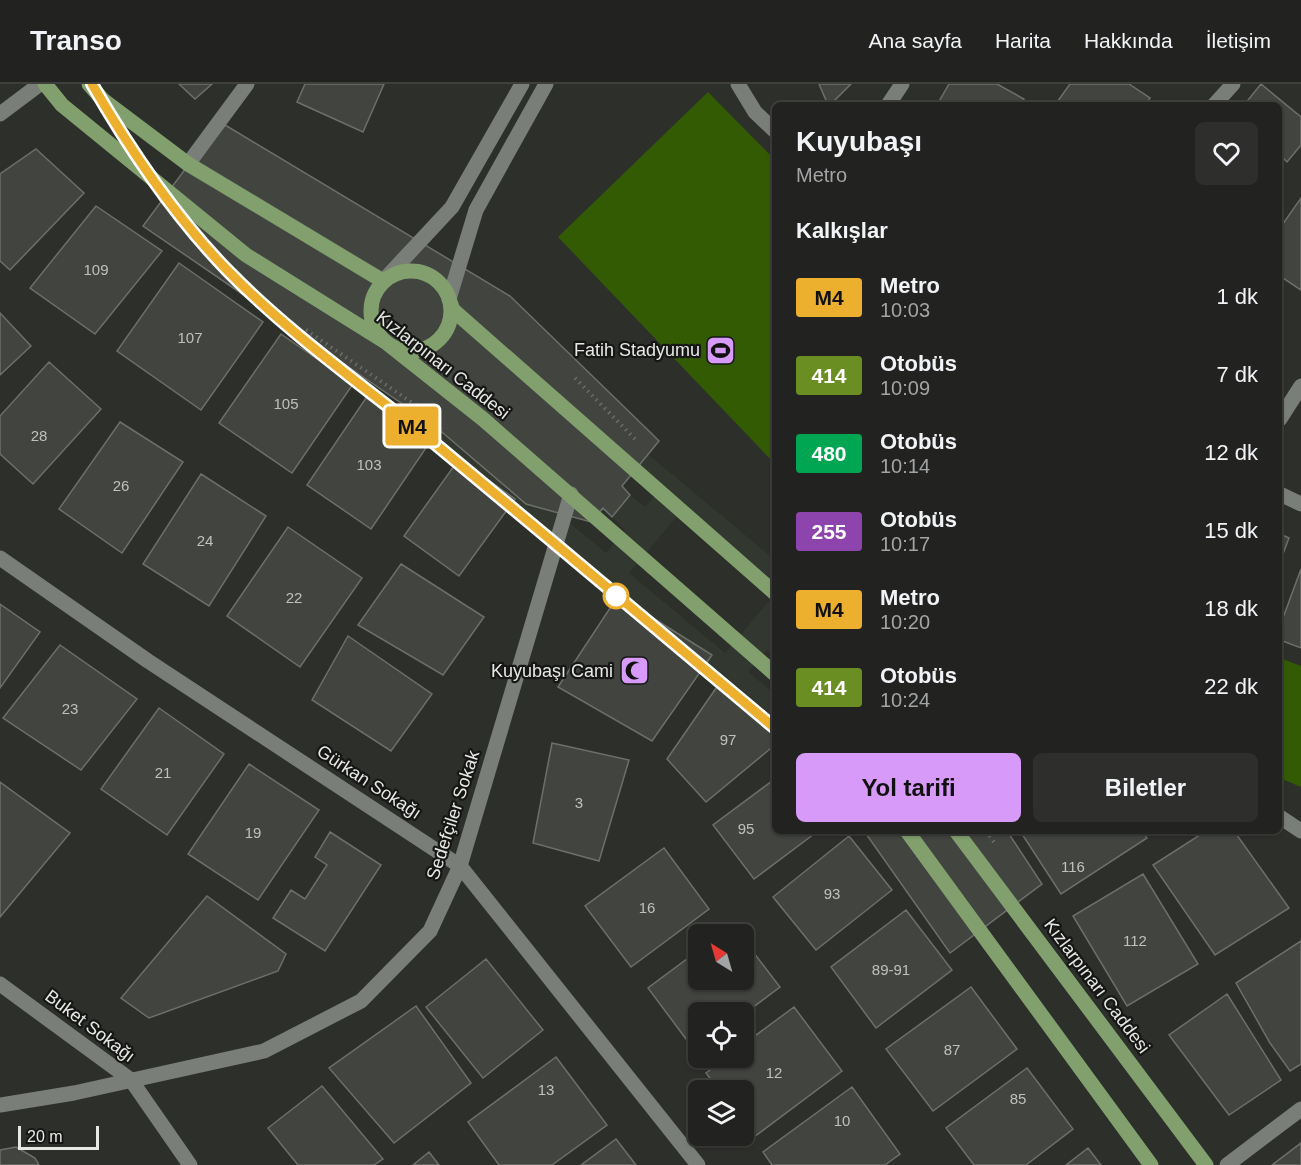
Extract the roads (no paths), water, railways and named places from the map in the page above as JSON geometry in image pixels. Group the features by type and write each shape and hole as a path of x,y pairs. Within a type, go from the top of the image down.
{"main road":[{"name":"Kızlarpınarı Caddesi","path":"42,84 62,105 246,255 387,343 571,494 772,671"},
{"name":"Kızlarpınarı Caddesi","path":"89,84 103,100 188,164 383,281"},
{"path":"449,299 451,315 448,327 432,345 420,350 407,350 387,343 374,328 371,314 372,300 383,281 403,272 416,271 438,281 449,299 453,310 772,591"},
{"path":"909,834 1151,1165"},
{"name":"Kızlarpınarı Caddesi","path":"958,834 1206,1165"}],"street":[{"path":"0,114 42,84"},
{"path":"188,164 247,84"},
{"path":"383,281 452,207 522,84"},
{"path":"449,299 476,210 546,84"},
{"path":"738,84 755,112 772,128"},
{"path":"890,102 902,84"},
{"path":"1217,102 1233,84"},
{"path":"1282,416 1301,386"},
{"name":"Sedefçiler Sokak","path":"0,1105 264,1051 361,1001 430,931 460,866 571,494"},
{"path":"1282,495 1301,504"},
{"name":"Gürkan Sokağı","path":"0,558 148,661 460,866 698,1165"},
{"path":"1282,818 1300,832"},
{"name":"Buket Sokağı","path":"0,984 131,1080 190,1165"},
{"path":"1227,1165 1301,1109"}],"metro line":[{"name":"M4","path":"92,84 111,117 182,218 227,270 272,313 432,442 772,726"}],"place":[{"name":"Fatih Stadyumu","path":"721,350"},
{"name":"Kuyubaşı Cami","path":"634,671"}]}
